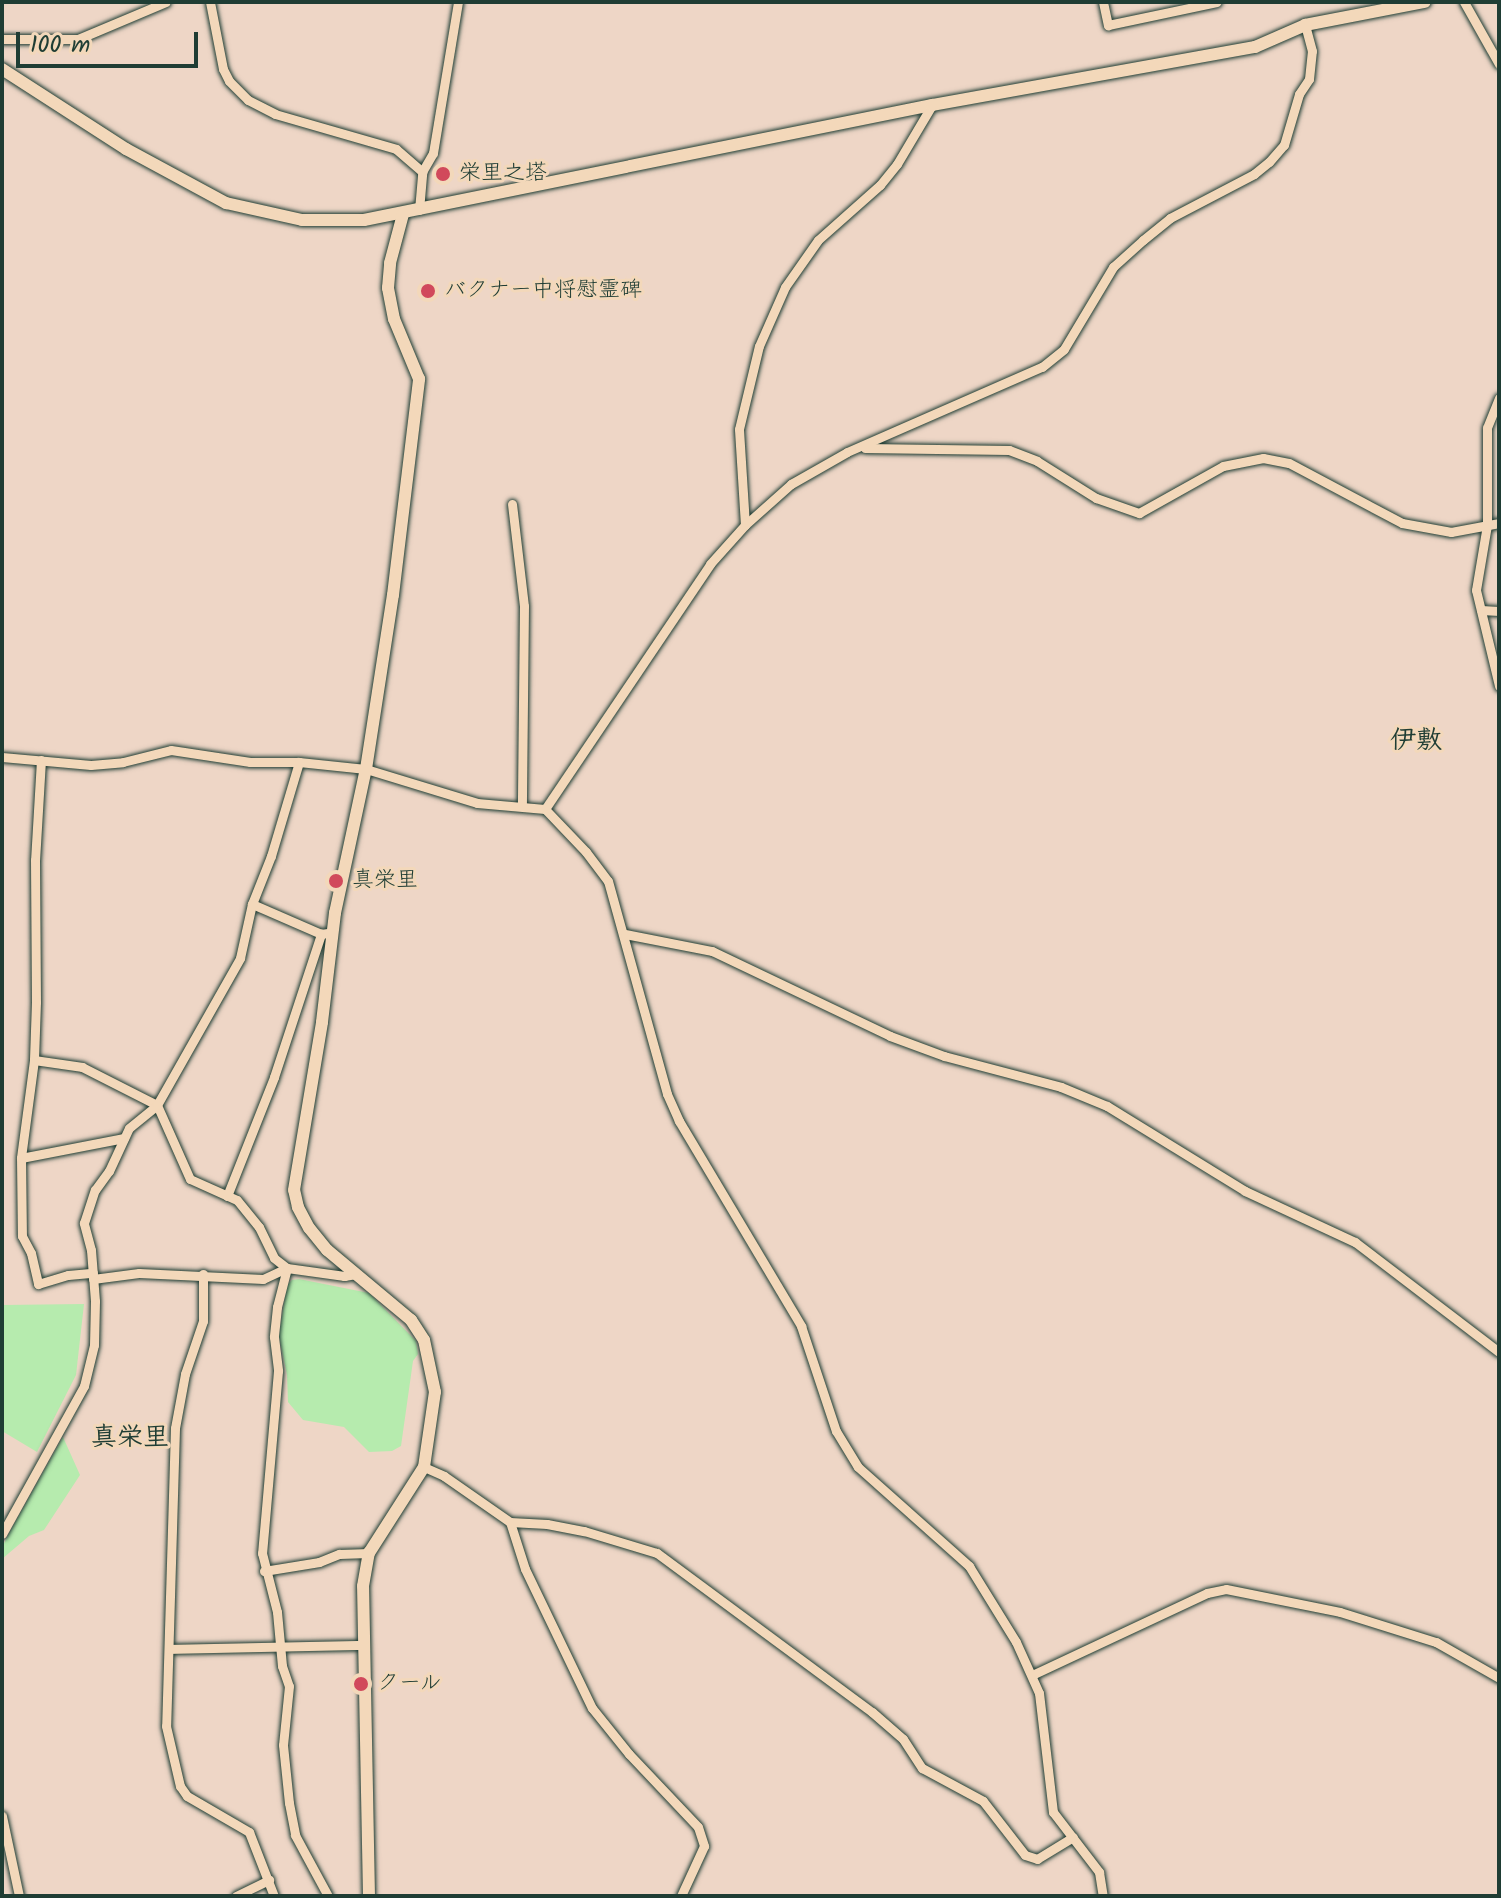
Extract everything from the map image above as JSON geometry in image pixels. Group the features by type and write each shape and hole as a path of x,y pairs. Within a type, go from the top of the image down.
{"street":[{"path":"2,39 78,39 166,2"},
{"path":"210,2 223,69 248,100 275,114 396,149 422,172"},
{"path":"419,210 422,172 433,153 458,2"},
{"path":"1103,2 1108,25 1217,2"},
{"path":"2,69 126,149 226,203 302,220 364,220 932,105 1255,47 1305,25 1425,2"},
{"path":"1464,2 1499,64"},
{"path":"545,809 710,564 745,525 813,468 1042,367 1064,349 1113,267 1170,218 1254,174 1269,162 1284,145 1299,94 1309,79 1312,51 1305,25"},
{"path":"745,525 739,429 759,346 785,287 818,240 880,185 897,164 932,105"},
{"path":"227,1196 327,933 366,769 393,595 419,379 417,366 394,319 388,288 390,263 403,214"},
{"path":"1499,398 1487,428 1487,525 1476,590 1499,686"},
{"path":"861,448 1009,450 1037,461 1096,498 1139,513 1223,466 1263,458 1289,463 1402,523 1436,532 1499,523"},
{"path":"512,504 524,606 522,805"},
{"path":"1481,610 1499,611"},
{"path":"2,757 107,764 171,750 250,762 299,762 366,769 477,803 545,809 608,881 667,1094 679,1121 801,1326 836,1431 858,1467 969,1566 1016,1642 1032,1675 1046,1731 1046,1775 1053,1812 1099,1872 1103,1896"},
{"path":"41,760 35,860 34,1060 21,1158 22,1236 31,1253 38,1284 68,1275 139,1273 263,1279 287,1268"},
{"path":"2,1534 84,1386 94,1345 93,1276 84,1223 95,1190 109,1171 129,1128 157,1105 240,958 252,904 271,856 299,762"},
{"path":"252,904 327,933"},
{"path":"327,933 322,1022 294,1190 298,1207 309,1228 327,1250 411,1320 424,1340 435,1392 424,1467 369,1553 363,1586 369,1896"},
{"path":"625,934 712,951 890,1036 944,1056 1061,1087 1107,1106 1245,1191 1355,1242 1499,1352"},
{"path":"34,1060 82,1067 157,1105 190,1179 237,1200 259,1227 274,1258 287,1268 344,1276 356,1274"},
{"path":"21,1158 124,1138"},
{"path":"287,1268 277,1307 274,1337 278,1371 269,1448 264,1571 277,1612 282,1666 289,1686 283,1745 295,1835 328,1896"},
{"path":"203,1274 203,1321 185,1374 175,1428 170,1649 164,1701 166,1726 180,1786 187,1796 249,1832 274,1896"},
{"path":"424,1467 444,1476 510,1522 572,1529 657,1553 872,1712 903,1739 922,1768 983,1801 1025,1855 1037,1859 1073,1837"},
{"path":"510,1522 525,1569 592,1708 629,1754 698,1827 704,1846 681,1896"},
{"path":"264,1571 319,1562 339,1554 369,1553"},
{"path":"1032,1675 1207,1593 1226,1589 1340,1612 1436,1642 1499,1678"},
{"path":"170,1649 364,1645"},
{"path":"2,1816 19,1896"},
{"path":"236,1896 269,1880"}],"green space":[{"path":"299,1279 369,1293 416,1341 418,1354 413,1361 401,1446 392,1451 369,1452 344,1427 303,1420 288,1402 287,1375 279,1336 287,1285"},
{"path":"84,1304 76,1375 37,1452 2,1431 2,1305"},
{"path":"63,1437 80,1475 44,1530 29,1536 2,1559 2,1547"}],"place":[{"name":"栄里之塔","path":"443,174"},
{"name":"バクナー中将慰霊碑","path":"428,291"},
{"name":"真栄里","path":"336,881"},
{"name":"クール","path":"361,1684"}],"district":[{"name":"伊敷","path":"1416,742"},
{"name":"真栄里","path":"130,1439"}]}
